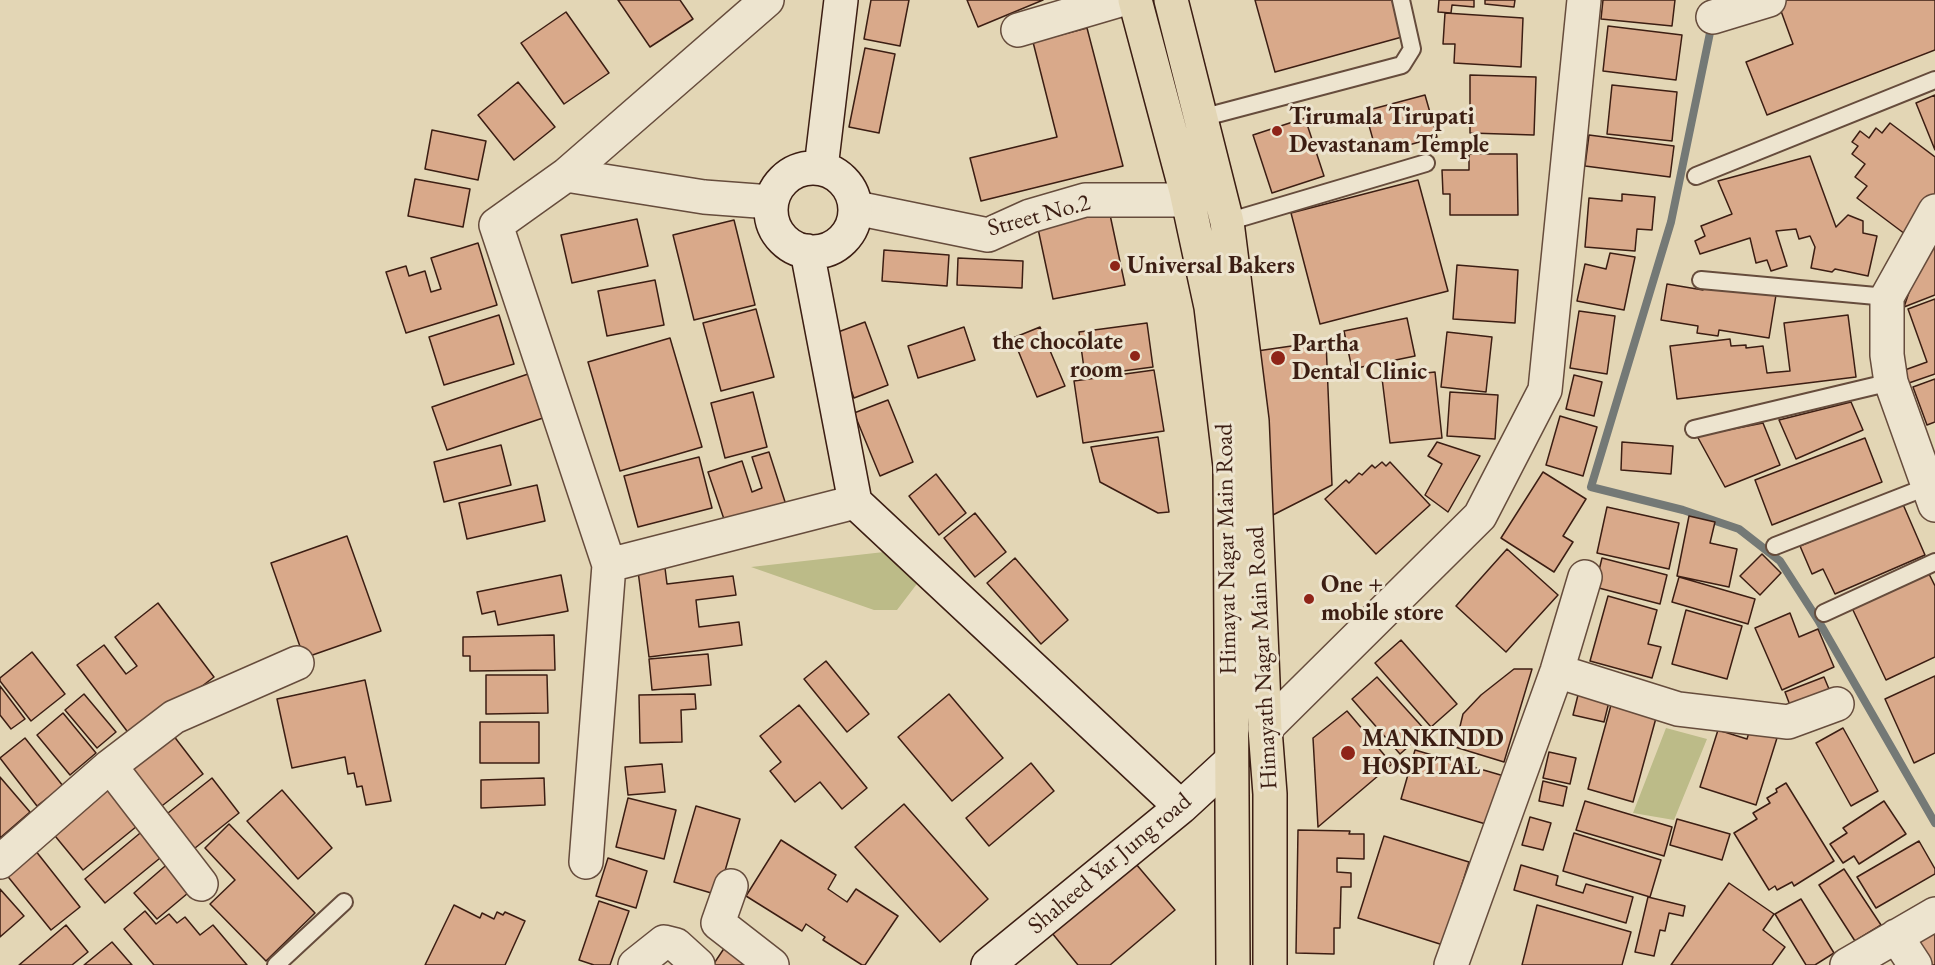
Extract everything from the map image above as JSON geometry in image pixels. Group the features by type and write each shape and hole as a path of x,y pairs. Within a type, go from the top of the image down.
{"main road":[{"name":"Himayat Nagar Main Road","path":"1135,0 1188,200 1211,308 1230,466 1233,965"},
{"name":"Himayath Nagar Main Road","path":"1171,0 1227,222 1252,421 1265,729 1270,794 1270,965"},
{"path":"1231,761 1265,729"}],"street":[{"path":"586,862 609,565 496,225 566,175 767,0"},
{"path":"821,168 841,0"},
{"path":"1018,30 1120,0"},
{"path":"1265,729 1480,516 1545,390 1584,0"},
{"path":"1713,17 1769,0"},
{"path":"821,168 838,175 847,184 856,208 855,220 840,243 827,250 807,252 797,250 785,242 776,230 771,216 771,202 777,187 786,176 799,169 821,168"},
{"path":"566,175 704,197 771,202"},
{"name":"Street No.2","path":"856,208 988,235 1030,216 1085,200 1188,200"},
{"path":"1932,495 1891,382 1887,355 1887,297 1935,211"},
{"path":"807,252 855,501 1181,807"},
{"path":"609,565 855,501"},
{"path":"1451,965 1557,671 1584,577"},
{"path":"0,862 110,766 174,717 297,663"},
{"path":"1557,671 1678,709 1788,722 1837,704"},
{"name":"Shaheed Yar Jung road","path":"988,965 1181,807 1231,761"},
{"path":"110,766 201,884"},
{"path":"731,886 718,923 772,965"},
{"path":"1847,965 1935,914"},
{"path":"1896,936 1915,965"},
{"path":"635,965 664,942 676,945 698,965"}],"lane":[{"path":"1201,118 1402,65 1412,49 1401,0"},
{"path":"1696,176 1935,80"},
{"path":"1227,222 1426,164"},
{"path":"1701,280 1887,297"},
{"path":"1694,429 1891,382"},
{"path":"1775,546 1932,495"},
{"path":"1824,613 1935,562"},
{"path":"276,965 344,902"}],"shaded area":[{"path":"884,552 923,576 897,610 874,610 751,567"},
{"path":"1666,728 1707,739 1674,820 1633,813"}],"building":[{"path":"618,0 680,0 693,19 650,47"},
{"path":"871,0 909,0 900,46 864,39"},
{"path":"967,0 1043,0 978,27"},
{"path":"1255,0 1392,0 1402,37 1275,72"},
{"path":"1439,0 1474,0 1474,7 1452,5 1451,13 1438,12"},
{"path":"1485,0 1515,0 1514,7 1485,4"},
{"path":"1603,0 1675,0 1672,26 1601,19"},
{"path":"1777,0 1935,0 1935,50 1767,115 1746,62 1793,44"},
{"path":"566,12 609,73 564,104 521,43"},
{"path":"1445,13 1523,18 1521,67 1454,63 1455,44 1443,44"},
{"path":"1608,26 1682,35 1676,80 1603,71"},
{"path":"1087,28 1123,166 981,201 970,158 1057,137 1033,42"},
{"path":"865,48 895,54 879,133 849,127"},
{"path":"1470,75 1536,77 1534,135 1470,133"},
{"path":"518,82 555,127 514,160 478,115"},
{"path":"1612,85 1677,92 1672,141 1607,134"},
{"path":"1425,95 1437,137 1377,154 1365,111"},
{"path":"1935,95 1935,150 1916,103"},
{"path":"1305,118 1324,176 1272,193 1253,135"},
{"path":"1890,123 1935,157 1935,194 1905,234 1857,198 1867,186 1855,177 1865,164 1852,154 1858,146 1852,142 1860,131 1869,138 1876,128 1882,133"},
{"path":"432,130 486,141 478,180 425,169"},
{"path":"1589,135 1674,146 1670,177 1585,166"},
{"path":"1469,154 1517,154 1518,215 1450,215 1450,194 1443,194 1442,170 1469,170"},
{"path":"1810,156 1836,227 1848,215 1863,221 1863,233 1877,236 1868,276 1835,269 1832,272 1811,268 1815,247 1810,236 1799,239 1796,229 1776,231 1787,266 1771,271 1767,260 1756,263 1750,238 1700,254 1695,241 1705,236 1701,226 1732,214 1718,181"},
{"path":"415,179 470,189 463,227 408,216"},
{"path":"1418,180 1448,291 1320,324 1291,213"},
{"path":"1622,194 1655,197 1652,230 1637,229 1635,251 1585,247 1589,198 1622,201"},
{"path":"1109,210 1125,285 1053,299 1037,224"},
{"path":"637,219 648,266 572,283 561,235"},
{"path":"734,220 755,305 694,320 673,235"},
{"path":"1935,236 1935,295 1904,307 1922,254"},
{"path":"478,243 497,305 406,333 386,272 406,266 409,276 425,271 431,292 441,289 431,258"},
{"path":"884,250 949,255 947,286 882,281"},
{"path":"1610,253 1635,257 1624,310 1577,301 1585,264 1606,269"},
{"path":"958,258 1023,261 1022,288 957,285"},
{"path":"1457,265 1518,270 1515,323 1453,319"},
{"path":"655,280 664,325 607,336 598,291"},
{"path":"1667,284 1703,290 1704,284 1776,295 1769,338 1719,330 1718,336 1697,333 1698,326 1661,320"},
{"path":"1935,299 1935,374 1906,384 1902,371 1927,362 1908,309"},
{"path":"756,309 774,377 721,391 703,323"},
{"path":"1579,311 1615,316 1607,374 1570,368"},
{"path":"499,315 514,364 444,385 429,337"},
{"path":"1848,315 1856,377 1677,399 1670,346 1730,339 1731,346 1746,345 1746,348 1763,346 1767,373 1790,371 1784,323"},
{"path":"1407,318 1415,356 1352,369 1344,331"},
{"path":"865,322 888,385 854,398 830,335"},
{"path":"1147,323 1153,367 1085,376 1079,332"},
{"path":"964,327 975,360 918,378 908,346"},
{"path":"1040,327 1065,386 1037,397 1013,338"},
{"path":"1447,332 1492,337 1486,392 1441,387"},
{"path":"670,338 702,447 620,471 588,362"},
{"path":"1326,341 1332,485 1263,520 1257,351"},
{"path":"1154,370 1164,431 1083,443 1074,381"},
{"path":"1435,372 1442,438 1390,443 1382,378"},
{"path":"528,374 543,418 447,450 432,407"},
{"path":"1574,375 1602,382 1594,416 1566,409"},
{"path":"1935,379 1935,422 1927,425 1913,387"},
{"path":"753,392 767,447 725,458 711,403"},
{"path":"1450,392 1498,395 1495,439 1447,436"},
{"path":"888,400 913,462 880,476 854,413"},
{"path":"1851,402 1863,430 1796,459 1779,420"},
{"path":"1560,416 1597,427 1583,476 1546,465"},
{"path":"1763,423 1780,465 1725,487 1697,436"},
{"path":"1158,437 1169,512 1158,513 1100,482 1091,447"},
{"path":"1865,438 1882,482 1772,525 1755,480"},
{"path":"1437,442 1480,456 1448,512 1425,495 1442,464 1428,456"},
{"path":"1622,442 1673,446 1671,474 1621,470"},
{"path":"501,445 511,485 444,502 434,462"},
{"path":"769,452 787,508 727,528 708,472 742,461 752,492 762,488 752,457"},
{"path":"699,457 712,508 638,527 624,476"},
{"path":"1382,462 1386,466 1390,462 1430,505 1376,554 1325,499 1346,480 1349,483 1359,473 1362,475 1372,465 1375,468"},
{"path":"1543,472 1586,499 1563,536 1573,542 1554,572 1501,538"},
{"path":"936,474 966,513 939,535 909,496"},
{"path":"537,485 545,521 467,539 459,503"},
{"path":"1902,502 1925,555 1835,594 1823,569 1812,574 1800,546"},
{"path":"1607,507 1679,523 1669,569 1597,553"},
{"path":"975,513 1006,552 975,577 944,538"},
{"path":"1689,516 1715,522 1710,543 1737,549 1729,587 1677,576"},
{"path":"347,536 381,631 304,658 271,563"},
{"path":"1507,549 1558,595 1506,652 1456,606"},
{"path":"1762,554 1781,573 1760,595 1740,576"},
{"path":"1015,558 1068,620 1041,644 987,583"},
{"path":"1602,558 1667,575 1660,604 1595,587"},
{"path":"665,568 667,584 733,576 736,595 696,600 699,627 739,622 742,645 649,657 638,571"},
{"path":"1928,572 1935,586 1935,657 1886,680 1852,608"},
{"path":"561,575 568,611 498,625 495,611 482,614 477,592"},
{"path":"1679,577 1755,599 1748,624 1672,602"},
{"path":"1608,596 1657,610 1648,644 1661,647 1652,678 1590,661"},
{"path":"158,603 214,677 133,739 77,665 104,645 126,674 137,666 115,637"},
{"path":"1686,610 1742,626 1727,679 1672,664"},
{"path":"1790,613 1799,637 1818,629 1834,667 1782,690 1755,628"},
{"path":"554,635 555,670 470,671 470,656 463,656 463,637"},
{"path":"1401,640 1457,704 1431,727 1375,663"},
{"path":"32,652 65,694 31,721 0,678"},
{"path":"708,654 711,685 652,690 649,659"},
{"path":"826,661 869,714 847,732 804,679"},
{"path":"1514,669 1532,669 1504,762 1455,747 1463,714 1481,695"},
{"path":"486,675 547,675 548,713 486,714"},
{"path":"1935,676 1935,753 1914,763 1885,699"},
{"path":"1377,677 1426,731 1400,754 1352,699"},
{"path":"1824,677 1834,701 1794,716 1785,692"},
{"path":"365,680 391,801 366,805 362,786 357,787 354,773 348,774 345,757 292,768 277,699"},
{"path":"0,686 25,719 11,729 0,715"},
{"path":"1580,687 1611,694 1604,722 1573,715"},
{"path":"84,694 116,732 97,748 65,710"},
{"path":"695,694 696,709 681,710 682,742 640,743 639,695"},
{"path":"949,694 1003,758 952,801 898,737"},
{"path":"799,705 867,788 842,809 820,782 795,802 770,771 781,762 760,736"},
{"path":"1611,705 1656,718 1633,802 1588,789"},
{"path":"1347,711 1392,764 1318,827 1313,738"},
{"path":"63,713 96,753 70,775 37,735"},
{"path":"480,722 539,722 539,763 480,763"},
{"path":"1843,728 1878,791 1851,806 1816,743"},
{"path":"1750,729 1777,738 1756,805 1700,787 1718,730 1747,739"},
{"path":"173,735 203,774 154,812 124,773"},
{"path":"25,738 63,786 37,806 0,758"},
{"path":"1415,750 1504,776 1489,825 1401,799"},
{"path":"1549,752 1576,758 1570,784 1543,778"},
{"path":"1031,763 1054,791 989,846 966,818"},
{"path":"662,764 665,792 628,795 625,767"},
{"path":"0,777 30,812 0,838"},
{"path":"212,778 239,813 190,852 163,817"},
{"path":"544,778 545,805 481,808 481,780"},
{"path":"1543,781 1567,787 1563,806 1539,801"},
{"path":"110,783 142,822 83,870 51,831"},
{"path":"1786,783 1834,861 1794,886 1792,882 1777,890 1775,886 1769,890 1734,833 1757,819 1753,813 1770,803 1767,798"},
{"path":"282,790 332,848 298,879 247,821"},
{"path":"628,798 676,810 664,859 616,847"},
{"path":"1585,801 1672,827 1664,856 1576,830"},
{"path":"1884,801 1906,834 1859,864 1854,856 1843,863 1830,844 1847,833 1843,828"},
{"path":"904,804 988,899 940,942 855,847"},
{"path":"696,806 740,819 718,895 674,882"},
{"path":"1530,817 1551,823 1543,850 1522,845"},
{"path":"1677,819 1730,834 1722,860 1670,845"},
{"path":"229,824 315,913 266,961 210,904 235,880 205,848"},
{"path":"145,829 165,854 105,903 85,879"},
{"path":"1298,830 1350,831 1349,834 1364,834 1364,859 1337,858 1337,872 1351,873 1351,887 1341,887 1340,928 1334,928 1334,954 1296,953"},
{"path":"1574,833 1661,860 1650,897 1563,871"},
{"path":"1384,836 1469,862 1443,945 1358,918"},
{"path":"781,840 836,875 828,889 847,902 856,889 898,916 865,965 823,940 825,937 806,924 802,931 746,896"},
{"path":"1919,841 1935,869 1935,874 1876,908 1857,877"},
{"path":"35,850 80,907 51,930 5,873"},
{"path":"608,858 647,871 636,908 596,896"},
{"path":"171,861 194,888 157,919 134,893"},
{"path":"1136,864 1175,910 1110,965 1078,965 1052,933"},
{"path":"1521,865 1558,876 1556,885 1583,893 1586,884 1633,897 1626,923 1514,890"},
{"path":"1844,869 1881,925 1855,941 1819,885"},
{"path":"1729,883 1774,914 1763,930 1785,947 1772,965 1671,965"},
{"path":"0,889 24,916 0,937"},
{"path":"1648,897 1685,906 1683,916 1669,913 1665,931 1660,930 1654,956 1635,952"},
{"path":"1801,899 1834,953 1815,965 1806,965 1775,914"},
{"path":"599,901 629,911 610,965 594,965 579,960"},
{"path":"454,905 480,918 482,913 494,919 497,912 503,915 505,912 525,921 505,965 425,965"},
{"path":"1537,905 1631,932 1622,965 1522,965"},
{"path":"145,911 156,924 169,914 177,923 185,917 200,935 213,925 247,965 154,965 124,929"},
{"path":"1935,924 1935,965 1924,965 1909,941"},
{"path":"66,925 88,952 72,965 19,965"},
{"path":"112,942 132,965 84,965"},
{"path":"725,947 744,965 713,965"}],"waterway":[{"path":"1712,23 1671,222 1591,487 1683,510 1739,529 1780,561 1818,620 1935,823"}],"place":[{"name":"Tirumala Tirupati Devastanam Temple","path":"1277,131"},
{"name":"Universal Bakers","path":"1115,266"},
{"name":"the chocolate room","path":"1135,356"},
{"name":"Partha Dental Clinic","path":"1278,358"},
{"name":"One + mobile store","path":"1309,599"},
{"name":"MANKINDD HOSPITAL","path":"1348,753"}]}
